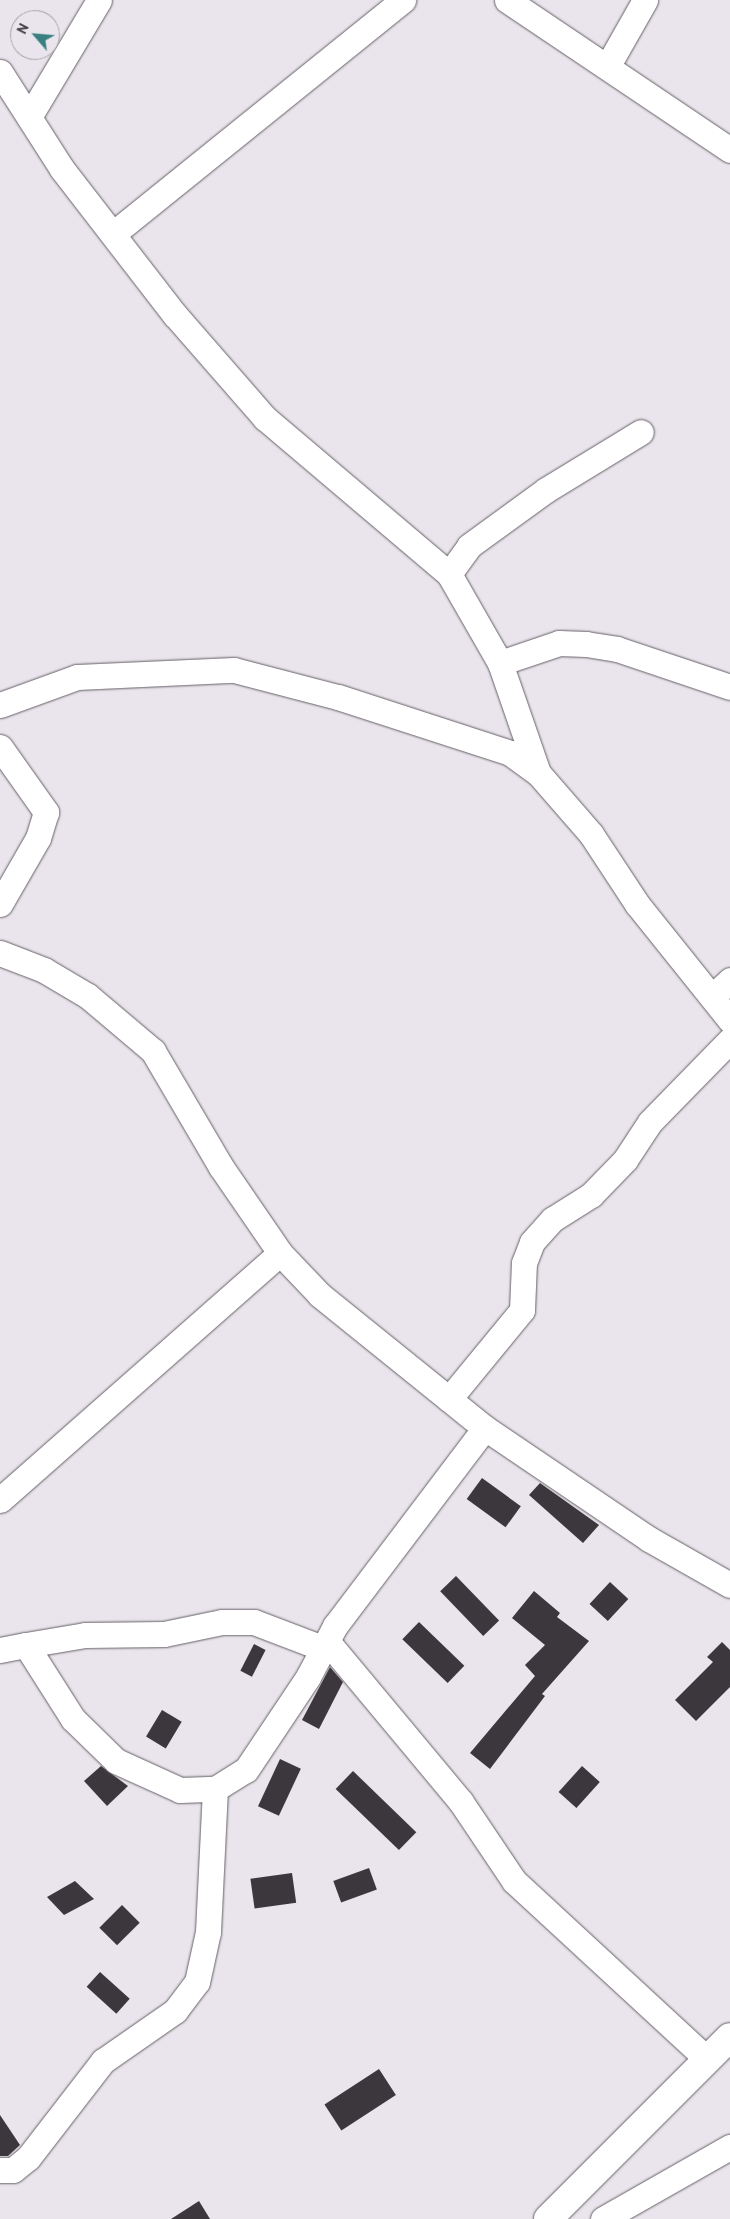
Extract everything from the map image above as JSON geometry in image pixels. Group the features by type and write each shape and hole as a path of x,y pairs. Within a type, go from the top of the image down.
{"main road":[{"path":"548,2219 730,2037"}],"street":[{"path":"29,117 99,0"},
{"path":"113,234 403,0"},
{"path":"507,0 730,150"},
{"path":"607,67 645,0"},
{"path":"0,72 29,117 113,234 175,315 265,418 449,574 500,663 538,773"},
{"path":"449,574 469,546 546,490 641,432"},
{"path":"500,663 559,643 586,644 617,649 730,687"},
{"path":"0,705 77,677 234,670 338,697 510,753 538,773 591,834 637,904 730,1020"},
{"path":"0,747 46,812 38,838 0,904"},
{"path":"0,953 44,970 88,996 153,1052 222,1167 280,1253 320,1295 485,1428 649,1539 730,1585"},
{"path":"712,996 730,980"},
{"path":"448,1399 522,1310 524,1263 532,1242 553,1219 591,1195 625,1160 650,1122 730,1040"},
{"path":"0,1500 280,1253"},
{"path":"26,1645 73,1718 116,1761 142,1776 180,1790 215,1789 246,1770 308,1677 324,1644 485,1428"},
{"path":"0,1650 85,1635 164,1634 222,1622 254,1622 324,1644 460,1802 514,1881 707,2059"},
{"path":"0,2170 13,2170 28,2158 103,2060 175,2012 197,1982 208,1932 215,1789"},
{"path":"603,2219 633,2212 730,2147"}],"building":[{"path":"482,1478 521,1506 506,1527 467,1499"},
{"path":"540,1483 599,1525 583,1543 529,1495"},
{"path":"456,1576 499,1621 483,1636 440,1591"},
{"path":"610,1582 628,1599 608,1621 590,1604"},
{"path":"534,1591 560,1613 557,1617 589,1641 542,1694 545,1696 490,1769 470,1753 535,1676 525,1665 545,1645 512,1618"},
{"path":"419,1622 464,1666 448,1683 402,1639"},
{"path":"722,1642 730,1650 730,1687 696,1721 675,1700 713,1662 707,1657"},
{"path":"254,1644 266,1650 252,1677 240,1671"},
{"path":"330,1667 343,1682 319,1729 302,1720"},
{"path":"162,1710 182,1722 166,1748 146,1737"},
{"path":"280,1759 301,1769 279,1816 258,1806"},
{"path":"101,1766 128,1786 107,1806 84,1781"},
{"path":"582,1766 600,1782 576,1808 559,1792"},
{"path":"353,1771 416,1832 399,1850 336,1789"},
{"path":"369,1868 377,1890 341,1903 333,1881"},
{"path":"292,1873 296,1903 255,1909 250,1879"},
{"path":"75,1881 94,1899 64,1915 47,1897"},
{"path":"122,1905 140,1923 117,1945 99,1928"},
{"path":"100,1972 130,1999 116,2014 87,1987"},
{"path":"379,2069 396,2095 341,2130 324,2104"},
{"path":"0,2115 20,2145 8,2156 0,2156"},
{"path":"199,2201 210,2219 171,2219"}]}
